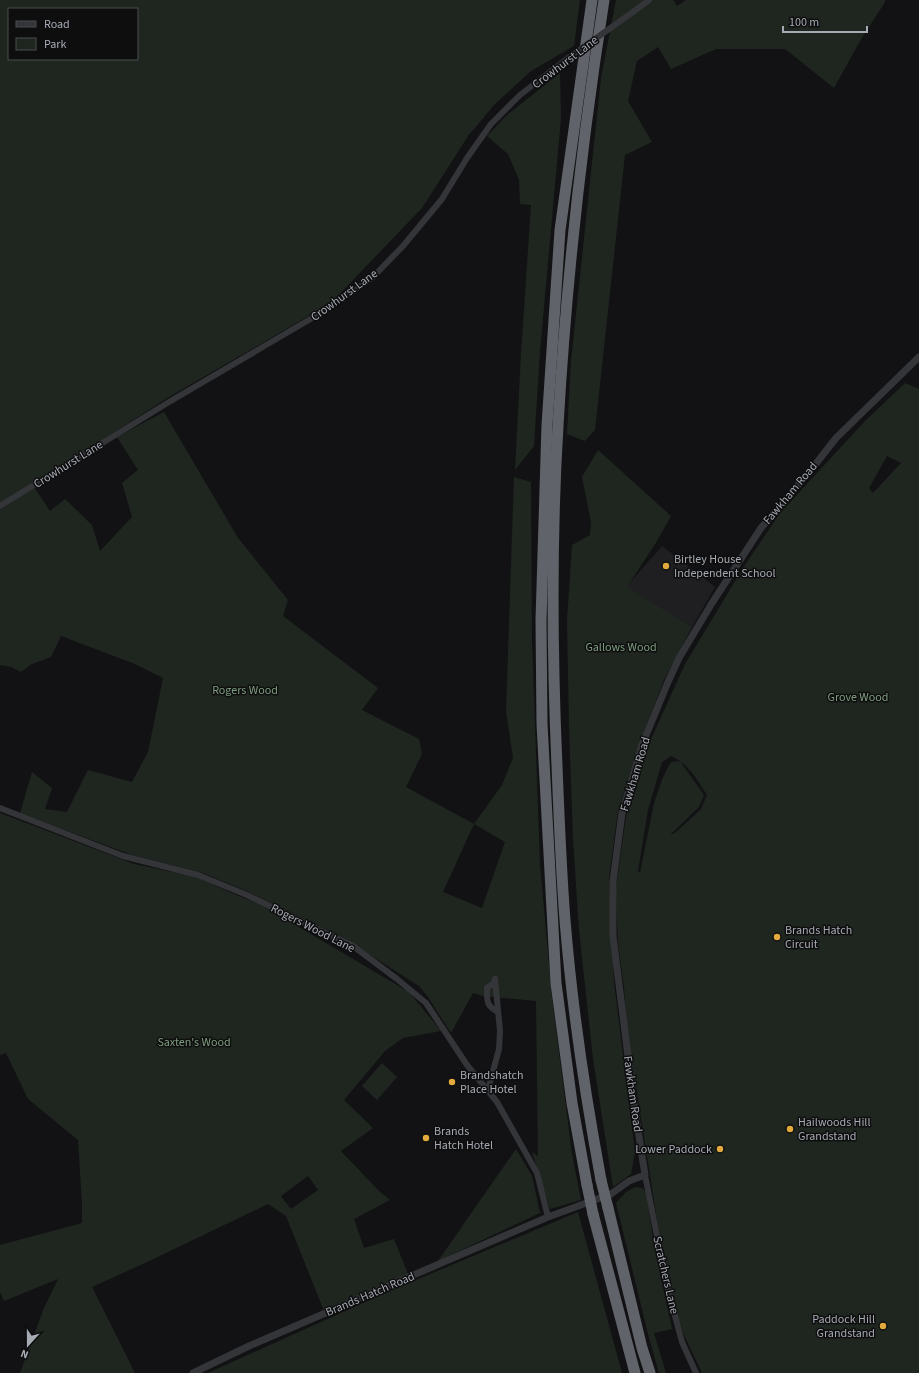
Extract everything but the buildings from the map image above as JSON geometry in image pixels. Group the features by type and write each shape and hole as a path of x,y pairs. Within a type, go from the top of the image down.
{"highway":[{"path":"592,0 560,230 547,426 541,620 542,724 556,983 572,1103 593,1214 635,1373"},
{"path":"604,0 574,225 567,290 558,428 554,542 554,681 560,839 565,922 586,1098 601,1180 642,1348 650,1373"}],"street":[{"name":"Crowhurst Lane","path":"0,506 169,402 319,314 372,278 403,246 442,199 467,158 491,124 520,95 564,61 649,0"},
{"name":"Fawkham Road","path":"645,1175 634,1104 614,943 613,889 622,813 642,745 668,682 680,658 712,603 761,528 811,470 836,438 919,357"},
{"name":"Rogers Wood Lane","path":"0,808 123,856 198,875 247,895 353,946 426,1003 467,1065 497,1102 537,1173 548,1217"},
{"path":"488,1090 499,1049 500,1031 495,980 487,988 487,1000 490,1008 498,1012"},
{"path":"478,1078 492,1076"},
{"path":"548,1217 612,1194 629,1181 645,1175"},
{"name":"Scratchers Lane","path":"645,1175 666,1282 682,1342 696,1373"},
{"name":"Brands Hatch Road","path":"193,1373 249,1346 548,1217"}],"shaded area":[{"name":"Birtley House Independent School","path":"662,546 715,587 692,627 626,587"}],"green space":[{"path":"0,0 580,0 574,46 531,71 494,105 470,133 422,208 331,303 169,397 0,505"},
{"path":"616,0 673,0 677,6 686,0 885,0 885,2 860,41 834,88 785,49 716,49 671,69 658,47 637,61 628,101 652,142 625,155 595,430 585,441 567,434 571,361 601,78"},
{"path":"560,73 561,118 540,352 534,446 515,470 531,205 520,204 519,180 508,154 487,136 507,115"},
{"name":"Brands Hatch Circuit","path":"905,383 919,389 919,1373 702,1373 684,1335 674,1306 675,1304 670,1287 658,1226 627,1029 624,987 618,944 616,887 626,817 647,748 685,664 743,568 780,513 865,421","holes":["887,456 901,463 873,493 869,488","671,756 680,761 671,762 663,777 654,803 640,873 638,871 648,810 662,762","680,762 688,768 707,795 701,809 675,833 670,835 699,807 704,795"]},
{"name":"Rogers Wood","path":"164,412 238,538 288,600 283,616 378,688 362,710 419,739 422,754 406,787 474,824 502,785 513,758 506,711 514,477 531,482 532,641 540,864 552,998 572,1154 581,1200 550,1209 532,1152 538,1156 536,1001 483,996 473,993 451,1033 428,997 419,986 342,937 249,892 203,873 132,855 20,813 32,772 52,788 45,809 67,812 88,770 132,782 148,752 163,678 135,664 61,636 51,657 32,664 21,672 11,667 0,665 0,510 34,487 50,511 65,499 92,525 100,551 132,517 122,483 138,470 117,437","holes":["474,824 505,842 482,908 443,892"]},
{"name":"Gallows Wood","path":"598,450 671,516 657,541 627,587 692,627 664,680 640,742 618,811 609,877 614,982 635,1152 631,1174 613,1187 593,1059 579,930 573,839 569,726 567,621 572,545 590,535 591,522 582,477"},
{"name":"Saxten's Wood","path":"0,813 134,864 196,877 260,904 409,992 441,1031 403,1038 385,1051 344,1100 373,1128 341,1151 379,1191 390,1200 354,1219 364,1248 394,1239 408,1274 324,1311 286,1216 268,1204 92,1287 135,1373 20,1373 44,1308 58,1279 4,1301 0,1292 0,1245 82,1223 82,1203 78,1140 28,1099 6,1053 0,1055","holes":["308,1176 318,1190 291,1209 281,1196"]},
{"path":"382,1063 397,1077 377,1100 362,1086"},
{"path":"516,1149 532,1176 540,1213 438,1261"},
{"path":"635,1187 642,1188 646,1192 654,1246 672,1329 654,1333 666,1373 659,1373 616,1203 626,1192"},
{"path":"578,1212 622,1373 208,1373 385,1293"}],"place":[{"name":"Birtley House Independent School","path":"666,566"},
{"name":"Brands Hatch Circuit","path":"777,937"},
{"name":"Brandshatch Place Hotel","path":"452,1082"},
{"name":"Hailwoods Hill Grandstand","path":"790,1129"},
{"name":"Brands Hatch Hotel","path":"426,1138"},
{"name":"Lower Paddock","path":"720,1149"},
{"name":"Paddock Hill Grandstand","path":"883,1326"}],"park label":[{"name":"Grove Wood","path":"858,697"}]}
